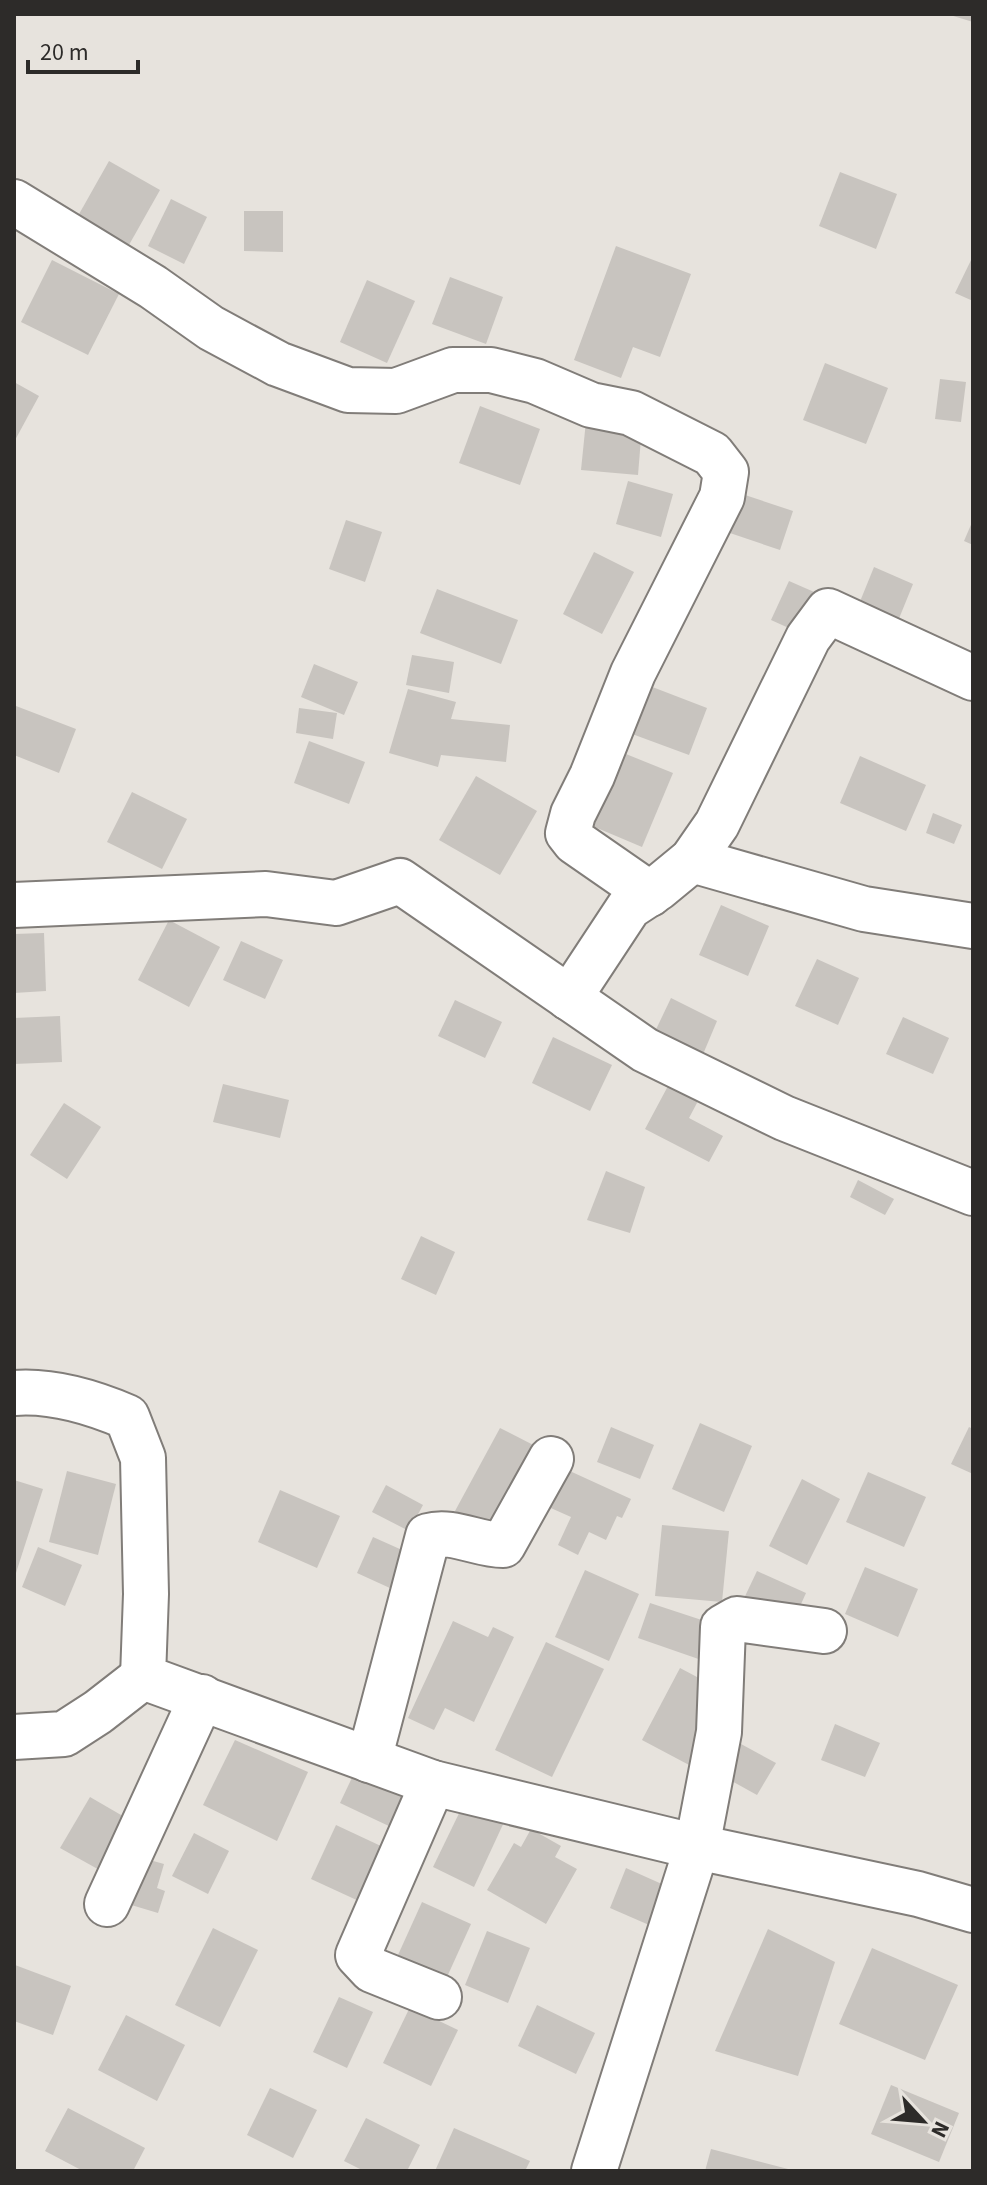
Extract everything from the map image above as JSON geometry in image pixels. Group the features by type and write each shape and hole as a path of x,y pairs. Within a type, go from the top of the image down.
{"street":[{"path":"14,202 153,287 211,328 278,364 348,390 396,391 453,370 491,370 535,381 591,405 631,413 712,454 726,472 722,497 633,673 592,776 573,814 568,833 575,842 650,894"},
{"path":"569,998 629,907 692,860 717,824 808,638 828,611 973,678"},
{"path":"692,860 864,909 973,926"},
{"path":"14,905 266,894 336,903 400,881 645,1050 784,1118 973,1193"},
{"path":"14,1393 37,1391 102,1406 127,1417 143,1458 146,1594 143,1677"},
{"path":"369,1760 428,1536 441,1532 491,1545 503,1545 551,1459"},
{"path":"594,2171 697,1847 719,1732 723,1627 737,1619 824,1631"},
{"path":"143,1677 433,1783 697,1847 918,1894 973,1910"},
{"path":"14,1737 64,1734 143,1677"},
{"path":"107,1904 202,1697"},
{"path":"433,1783 358,1955 372,1970 439,1997"}],"building":[{"path":"973,14 973,22 950,15"},
{"path":"109,161 160,190 125,252 74,223"},
{"path":"840,172 897,194 876,249 819,226"},
{"path":"171,199 207,217 184,264 148,246"},
{"path":"244,211 283,211 283,252 244,251"},
{"path":"616,246 691,274 660,357 633,347 621,378 574,360"},
{"path":"973,256 973,301 955,293"},
{"path":"52,260 119,294 88,355 21,322"},
{"path":"450,277 503,297 486,344 432,324"},
{"path":"367,280 415,301 387,363 340,342"},
{"path":"825,363 888,388 866,444 803,420"},
{"path":"940,379 966,382 961,422 935,419"},
{"path":"14,382 39,396 14,442"},
{"path":"480,406 540,429 520,485 459,463"},
{"path":"586,421 642,426 638,475 581,470"},
{"path":"628,481 673,494 661,537 616,524"},
{"path":"739,493 793,511 780,550 727,532"},
{"path":"346,520 382,532 365,582 329,569"},
{"path":"973,520 973,545 964,541"},
{"path":"594,552 634,572 602,634 563,614"},
{"path":"874,567 913,584 898,621 859,604"},
{"path":"789,581 821,595 802,634 771,620"},
{"path":"437,589 518,620 501,664 420,633"},
{"path":"412,655 454,662 449,693 406,685"},
{"path":"314,664 358,682 344,715 301,697"},
{"path":"642,683 707,708 689,755 624,731"},
{"path":"408,689 456,702 451,719 510,725 506,762 441,755 438,767 389,753"},
{"path":"16,706 76,729 59,773 14,755"},
{"path":"299,708 337,713 333,739 296,733"},
{"path":"309,741 365,762 349,804 294,783"},
{"path":"621,752 673,773 642,847 590,825"},
{"path":"860,756 926,785 906,831 840,803"},
{"path":"476,776 537,811 500,875 439,840"},
{"path":"132,792 187,819 162,869 107,842"},
{"path":"933,813 962,825 954,844 926,833"},
{"path":"721,905 769,926 748,976 699,955"},
{"path":"169,920 220,947 189,1007 138,980"},
{"path":"44,933 46,991 14,993 14,934"},
{"path":"241,941 283,960 265,999 223,980"},
{"path":"817,959 859,978 838,1025 795,1006"},
{"path":"671,998 717,1021 701,1059 650,1042"},
{"path":"455,1000 502,1022 485,1058 438,1036"},
{"path":"60,1016 62,1062 14,1064 14,1018"},
{"path":"903,1017 949,1038 933,1074 886,1054"},
{"path":"553,1037 612,1065 590,1111 532,1083"},
{"path":"223,1084 289,1100 280,1138 213,1122"},
{"path":"668,1086 698,1101 689,1118 723,1136 709,1162 645,1129"},
{"path":"64,1103 101,1127 67,1179 30,1155"},
{"path":"606,1171 645,1187 630,1233 587,1220"},
{"path":"858,1180 894,1199 885,1215 850,1197"},
{"path":"421,1236 455,1252 436,1295 401,1279"},
{"path":"700,1423 752,1446 724,1512 672,1489"},
{"path":"611,1427 654,1445 640,1479 597,1462"},
{"path":"969,1427 973,1429 973,1474 951,1464"},
{"path":"500,1428 545,1451 501,1535 455,1511"},
{"path":"561,1467 631,1499 622,1518 617,1516 606,1540 589,1532 578,1555 558,1545 571,1517 544,1505"},
{"path":"67,1471 116,1484 98,1555 49,1542"},
{"path":"868,1472 926,1497 904,1547 846,1522"},
{"path":"802,1479 840,1499 807,1565 769,1546"},
{"path":"14,1480 43,1489 15,1576 14,1576"},
{"path":"386,1485 423,1505 409,1531 372,1512"},
{"path":"280,1490 340,1516 317,1568 258,1542"},
{"path":"662,1525 729,1531 722,1602 655,1596"},
{"path":"373,1537 420,1558 403,1594 357,1573"},
{"path":"38,1547 82,1565 65,1606 22,1587"},
{"path":"865,1567 918,1589 898,1637 845,1614"},
{"path":"585,1570 639,1594 609,1661 555,1637"},
{"path":"757,1571 806,1593 788,1633 738,1611"},
{"path":"650,1603 723,1627 710,1663 638,1638"},
{"path":"453,1621 488,1637 493,1627 514,1637 474,1722 445,1708 434,1730 408,1718"},
{"path":"546,1642 604,1669 552,1777 495,1750"},
{"path":"680,1668 729,1694 691,1766 642,1740"},
{"path":"835,1724 880,1743 865,1777 821,1760"},
{"path":"719,1732 776,1763 757,1795 701,1764"},
{"path":"235,1740 308,1772 277,1841 203,1805"},
{"path":"358,1765 428,1798 410,1836 340,1803"},
{"path":"90,1797 140,1826 112,1877 60,1848"},
{"path":"465,1801 505,1820 474,1887 433,1867"},
{"path":"336,1825 398,1854 374,1908 311,1879"},
{"path":"531,1829 561,1846 555,1857 577,1869 546,1924 487,1890 514,1843 521,1847"},
{"path":"194,1833 229,1851 208,1894 172,1876"},
{"path":"132,1855 164,1864 157,1888 165,1891 158,1913 118,1901"},
{"path":"626,1868 673,1889 656,1928 610,1908"},
{"path":"422,1902 471,1924 447,1977 398,1955"},
{"path":"213,1928 258,1950 220,2027 175,2005"},
{"path":"768,1929 835,1962 798,2076 715,2051"},
{"path":"487,1931 530,1948 508,2003 465,1985"},
{"path":"872,1948 958,1985 925,2060 839,2024"},
{"path":"15,1965 71,1986 53,2035 14,2021"},
{"path":"339,1997 373,2012 347,2068 313,2052"},
{"path":"537,2005 595,2033 576,2074 518,2046"},
{"path":"410,2007 458,2030 431,2086 383,2063"},
{"path":"126,2015 185,2045 157,2101 98,2070"},
{"path":"891,2085 959,2113 939,2162 871,2134"},
{"path":"270,2088 317,2110 293,2158 247,2135"},
{"path":"68,2108 145,2148 133,2171 83,2171 45,2151"},
{"path":"366,2118 420,2145 407,2171 364,2171 344,2161"},
{"path":"454,2128 530,2161 525,2171 435,2171"},
{"path":"711,2149 792,2170 792,2171 705,2171"}]}
